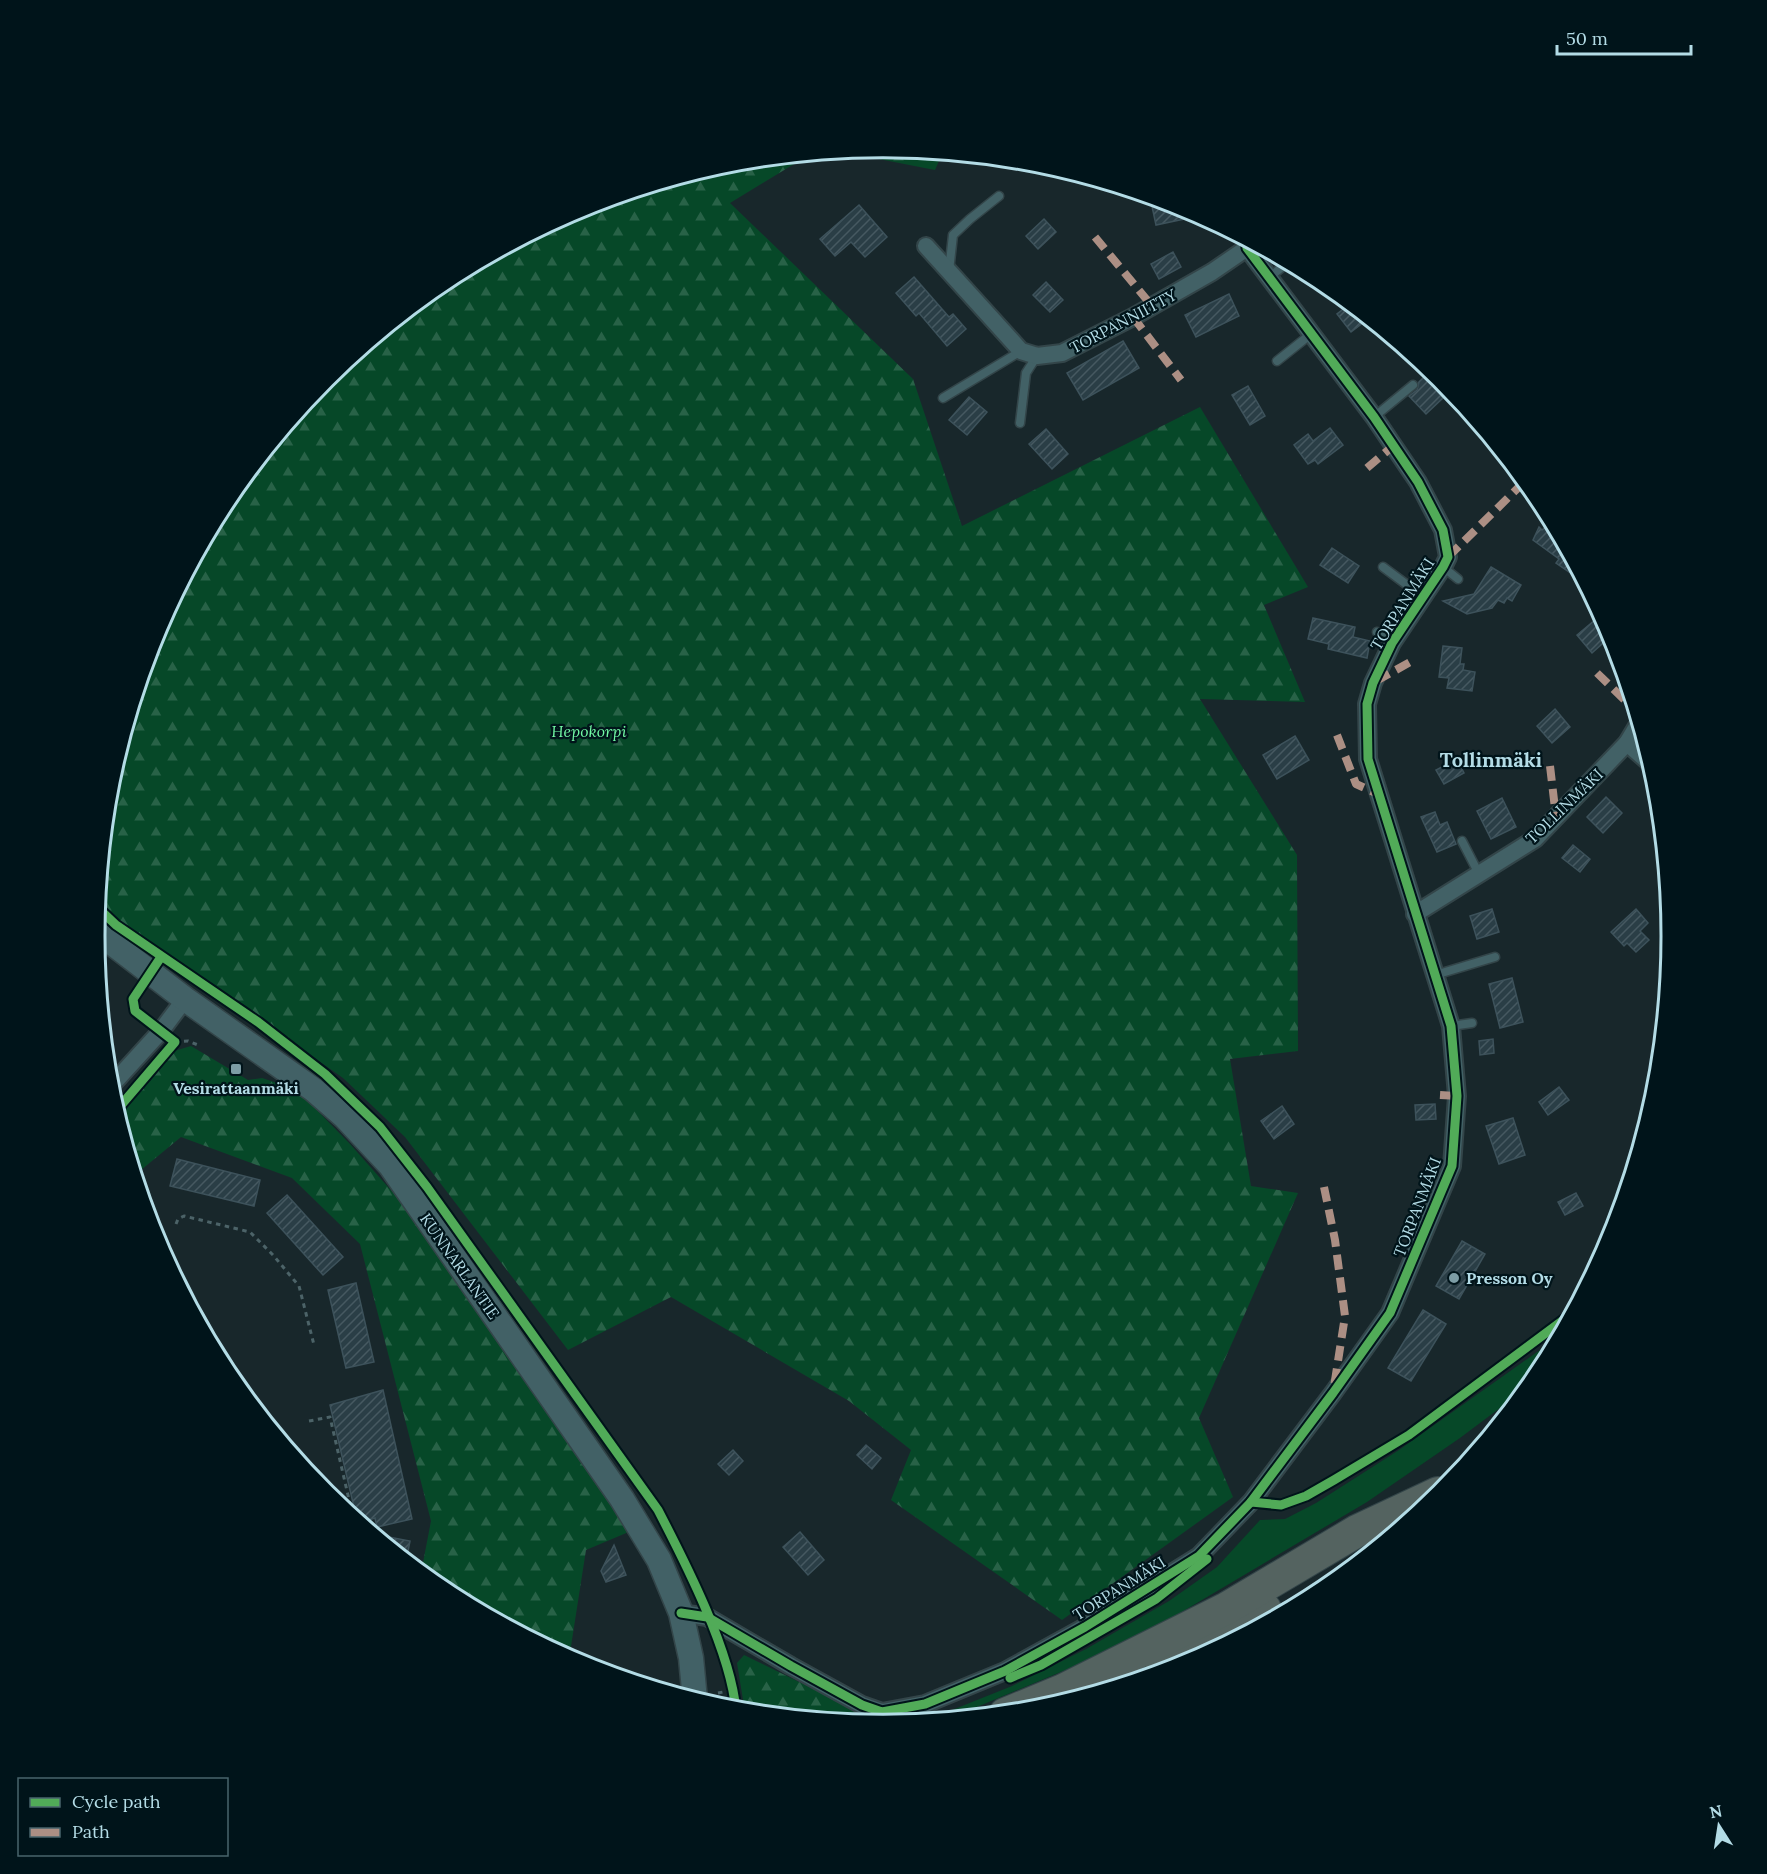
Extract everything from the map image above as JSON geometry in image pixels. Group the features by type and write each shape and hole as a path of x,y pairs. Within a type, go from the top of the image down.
{"highway":[{"path":"1038,1700 1217,1613 1358,1531 1421,1500"},
{"path":"1205,1645 1321,1572 1404,1515"}],"main road":[{"name":"KUNNARLANTIE","path":"105,938 185,999 314,1090 345,1117 390,1165 622,1499 659,1560 681,1613 691,1658 694,1692"}],"street":[{"path":"926,246 1029,354"},
{"name":"TORPANNIITTY","path":"1029,354 1062,353 1133,317 1212,272 1243,247"},
{"name":"TORPANMÄKI","path":"681,1613 707,1617 720,1623 862,1705 882,1712 898,1711 925,1704 1005,1671 1085,1627 1199,1556 1251,1502 1333,1393 1390,1312 1401,1290 1452,1166 1457,1096 1451,1026 1368,759 1367,704 1373,683 1392,643 1448,557 1443,530 1419,482 1253,252"},
{"name":"TOLLINMÄKI","path":"1415,914 1535,839 1628,743 1634,732"},
{"path":"1628,743 1639,753"},
{"path":"118,1078 185,999"}],"lane":[{"path":"949,271 953,236 999,196"},
{"path":"1270,277 1281,268"},
{"path":"1277,361 1311,334"},
{"path":"943,398 1029,354"},
{"path":"1020,423 1029,354"},
{"path":"1374,417 1413,385"},
{"path":"1383,567 1422,596"},
{"path":"1443,567 1458,579"},
{"path":"1377,632 1392,643"},
{"path":"1462,840 1479,874"},
{"path":"1435,975 1496,957"},
{"path":"1451,1026 1472,1023"}],"path":[{"path":"160,1031 175,1042 188,1041 198,1045"},
{"path":"168,1050 175,1042"},
{"path":"176,1224 179,1217 184,1216 250,1232 299,1286 314,1345"},
{"path":"309,1421 330,1417 350,1503"},
{"path":"718,1693 733,1695 730,1679"}],"green space":[{"path":"875,158 939,161 935,170"},
{"name":"Hepokorpi","path":"795,164 730,203 913,379 962,526 1200,407 1308,587 1264,605 1305,702 1200,699 1297,855 1298,1051 1230,1059 1251,1186 1298,1193 1199,1418 1233,1497 1062,1620 891,1500 911,1450 849,1401 671,1297 568,1350 405,1137 343,1078 116,918 106,908 112,835 120,785 146,687 164,639 209,548 236,504 298,424 370,352 410,319 494,263 539,239 633,200 682,185 732,173"},
{"path":"191,1046 248,1080 262,1078 286,1086 306,1099 350,1144 404,1205 631,1531 586,1550 571,1649 494,1611 423,1564 431,1521 360,1244 292,1178 181,1137 141,1170 124,1107 174,1051"},
{"path":"1546,1346 1507,1403 1367,1502 1175,1616 1087,1661 968,1711 945,1713 1012,1686 1086,1649 1169,1601 1217,1567 1260,1520 1285,1519 1316,1503 1399,1450"},
{"path":"744,1655 862,1715 782,1709 744,1703 737,1663"}],"building":[{"path":"859,205 887,237 865,257 851,242 835,256 820,239"},
{"path":"1152,207 1184,219 1156,225"},
{"path":"1044,219 1056,232 1038,249 1026,236"},
{"path":"1173,252 1181,267 1159,279 1151,264"},
{"path":"914,277 949,317 953,314 966,329 947,346 919,313 916,316 896,293"},
{"path":"1046,282 1063,300 1050,312 1033,295"},
{"path":"1229,294 1239,316 1196,337 1185,315"},
{"path":"1343,309 1362,323 1351,332 1337,314"},
{"path":"1123,341 1139,368 1083,400 1067,373"},
{"path":"1424,377 1443,398 1426,414 1409,396 1417,390 1419,382"},
{"path":"1248,386 1265,416 1250,425 1232,395"},
{"path":"969,397 987,412 967,435 949,420"},
{"path":"1330,428 1343,445 1318,464 1315,460 1308,464 1294,445 1308,434 1313,441"},
{"path":"1046,429 1068,454 1052,469 1029,444"},
{"path":"1539,527 1542,530 1545,527 1572,574 1556,563 1559,559 1533,540"},
{"path":"1332,548 1359,566 1348,583 1320,565"},
{"path":"1491,567 1521,585 1512,601 1507,598 1504,603 1498,600 1492,608 1467,614 1443,601 1474,594"},
{"path":"1313,618 1355,627 1353,637 1370,641 1367,658 1328,649 1329,644 1308,639"},
{"path":"1595,620 1604,642 1592,653 1577,635"},
{"path":"1443,646 1462,648 1460,664 1464,664 1463,670 1475,672 1472,691 1447,688 1449,678 1439,677"},
{"path":"1555,709 1570,727 1552,743 1537,726"},
{"path":"1295,736 1309,760 1277,779 1263,755"},
{"path":"1457,759 1464,773 1444,784 1436,770"},
{"path":"1606,797 1622,813 1603,833 1587,817"},
{"path":"1502,798 1516,827 1491,839 1477,811"},
{"path":"1435,812 1440,825 1447,822 1456,844 1437,852 1421,817"},
{"path":"1573,845 1590,859 1580,872 1562,858"},
{"path":"1492,909 1499,932 1477,939 1470,916"},
{"path":"1636,909 1648,923 1640,931 1649,940 1636,952 1627,943 1624,946 1611,932"},
{"path":"1512,978 1523,1022 1500,1028 1489,984"},
{"path":"1493,1039 1494,1053 1480,1055 1479,1041"},
{"path":"1559,1087 1569,1100 1548,1115 1539,1102"},
{"path":"1435,1104 1436,1119 1416,1120 1415,1105"},
{"path":"1282,1106 1294,1124 1274,1139 1261,1121"},
{"path":"1513,1118 1525,1155 1499,1164 1486,1126"},
{"path":"177,1159 260,1180 254,1206 170,1186"},
{"path":"1576,1193 1583,1206 1565,1215 1558,1202"},
{"path":"287,1195 343,1257 323,1275 267,1213"},
{"path":"1462,1241 1485,1254 1459,1299 1436,1286"},
{"path":"356,1283 374,1362 346,1368 328,1290"},
{"path":"1423,1310 1446,1324 1411,1381 1388,1368"},
{"path":"383,1390 412,1519 377,1527 375,1518 368,1520 354,1507 330,1405"},
{"path":"866,1445 881,1458 872,1469 857,1455"},
{"path":"733,1450 743,1461 729,1475 718,1464"},
{"path":"800,1532 824,1560 808,1575 783,1547"},
{"path":"388,1537 410,1541 408,1553"},
{"path":"614,1545 626,1575 606,1582 601,1571"}],"marked path":[{"path":"1095,237 1152,306"},
{"path":"1133,317 1181,380"},
{"path":"1367,468 1393,446"},
{"path":"1448,557 1519,487"},
{"path":"1376,681 1414,660"},
{"path":"1597,673 1625,700"},
{"path":"1337,735 1356,784 1378,794"},
{"path":"1550,766 1556,817"},
{"path":"1440,1095 1457,1096"},
{"path":"1324,1187 1335,1240 1345,1316 1334,1387"}],"cycle path":[{"path":"681,1613 707,1617 862,1705 882,1712 925,1704 1005,1671 1085,1627 1199,1556 1251,1502 1390,1313 1452,1166 1457,1096 1451,1026 1368,759 1367,704 1373,683 1392,643 1448,557 1443,530 1418,482 1374,417 1248,250"},
{"path":"106,915 116,925 258,1022 325,1074 380,1127 427,1187 658,1510 694,1582 717,1636 726,1662 734,1701"},
{"path":"123,1102 175,1042 135,1011 133,999 161,957"},
{"path":"1251,1502 1281,1505 1306,1496 1334,1480 1409,1435 1560,1323"},
{"path":"1010,1678 1041,1665 1156,1599 1207,1559"}],"place":[{"name":"Vesirattaanmäki","path":"236,1069"},
{"name":"Presson Oy","path":"1454,1278"}],"district":[{"name":"Tollinmäki","path":"1491,759"}]}
